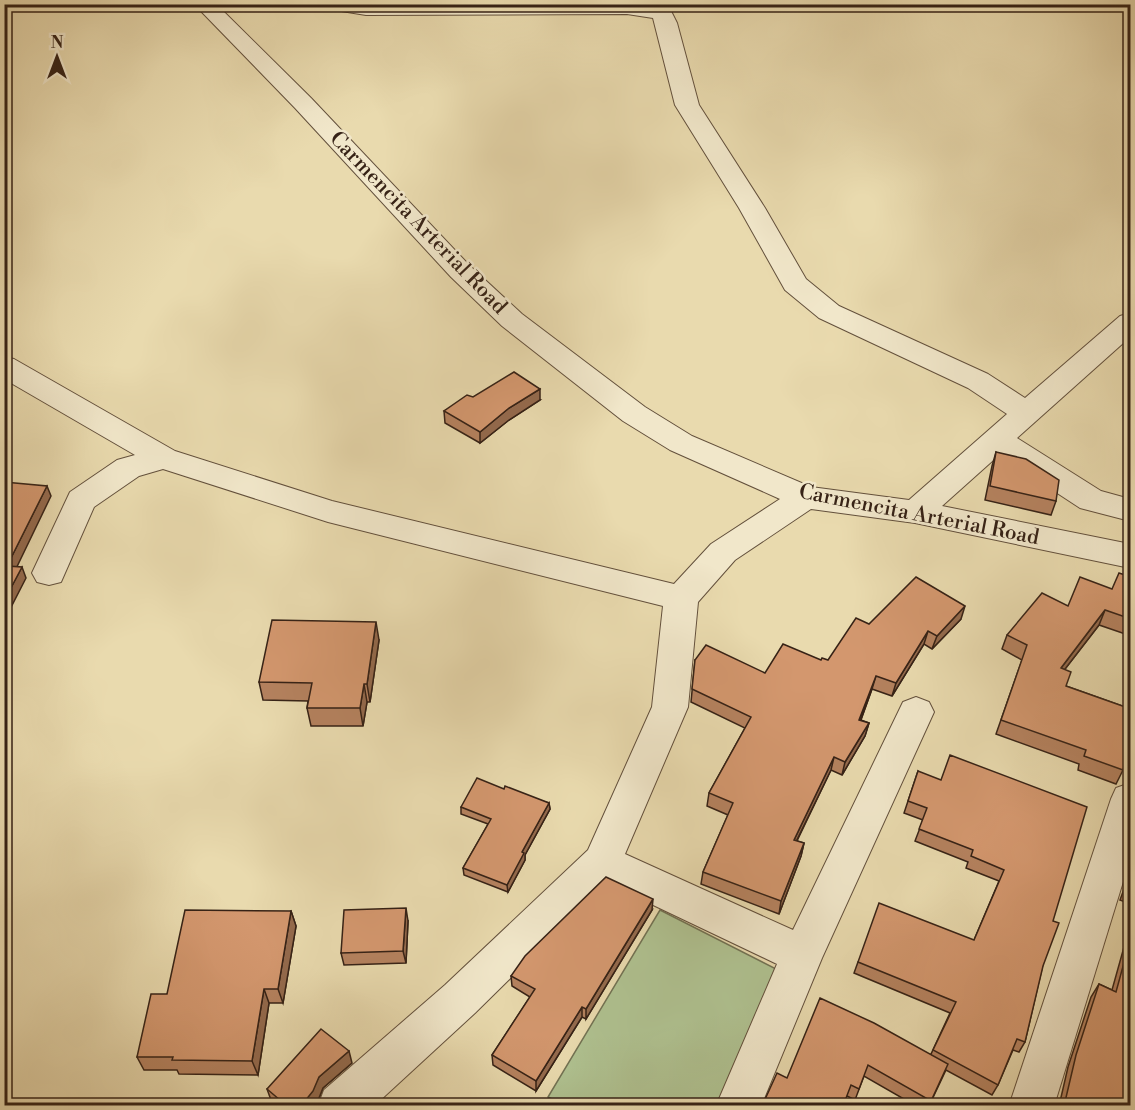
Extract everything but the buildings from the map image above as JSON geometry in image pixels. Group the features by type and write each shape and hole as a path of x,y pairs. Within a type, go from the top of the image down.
{"street":[{"name":"Carmencita Arterial Road","path":"204,4 303,103 460,272 512,320 634,414 681,443 806,497 915,512 1131,556"},
{"path":"330,4 366,9 627,8 662,14 687,105 752,208 795,284 829,312 978,381 1026,413"},
{"path":"915,512 1131,322"},
{"path":"4,366 164,458 328,511 681,598"},
{"path":"998,440 1091,500 1131,510"},
{"path":"49,573 81,500 128,468 164,458"},
{"path":"340,1106 460,999 602,862 670,708 681,598 723,552 806,497"},
{"path":"738,1106 802,955 916,712"},
{"path":"1031,1106 1131,799"},
{"path":"602,862 802,955"}],"green space":[{"path":"660,910 784,973 716,1105 563,1105 548,1097"}]}
